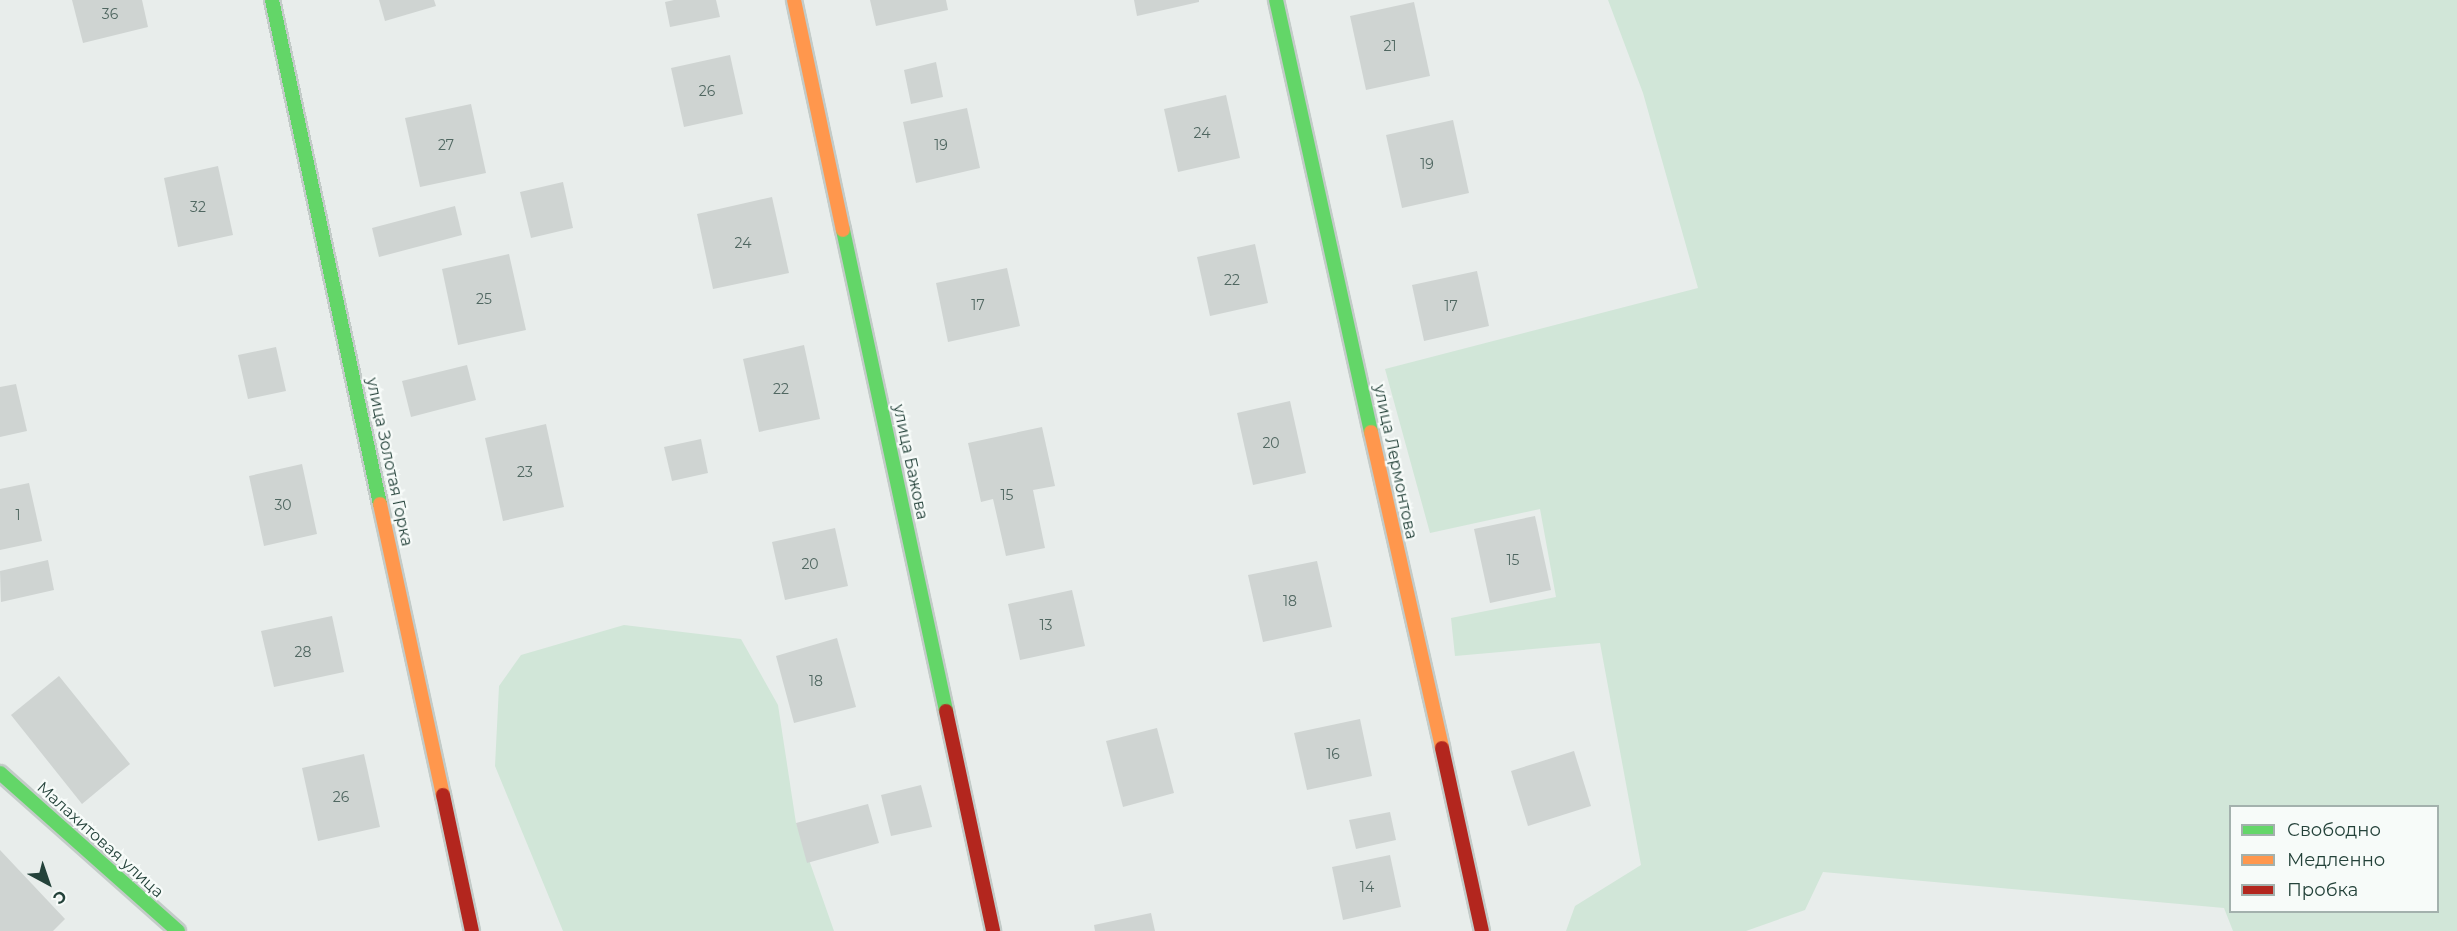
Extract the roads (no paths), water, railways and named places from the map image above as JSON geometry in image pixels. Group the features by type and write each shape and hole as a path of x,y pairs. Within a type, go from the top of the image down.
{"street":[{"name":"улица Золотая Горка","path":"272,0 472,931"},
{"name":"улица Бажова","path":"794,0 993,931"},
{"name":"улица Лермонтова","path":"1276,0 1482,931"},
{"name":"Малахитовая улица","path":"0,773 178,931"}]}
